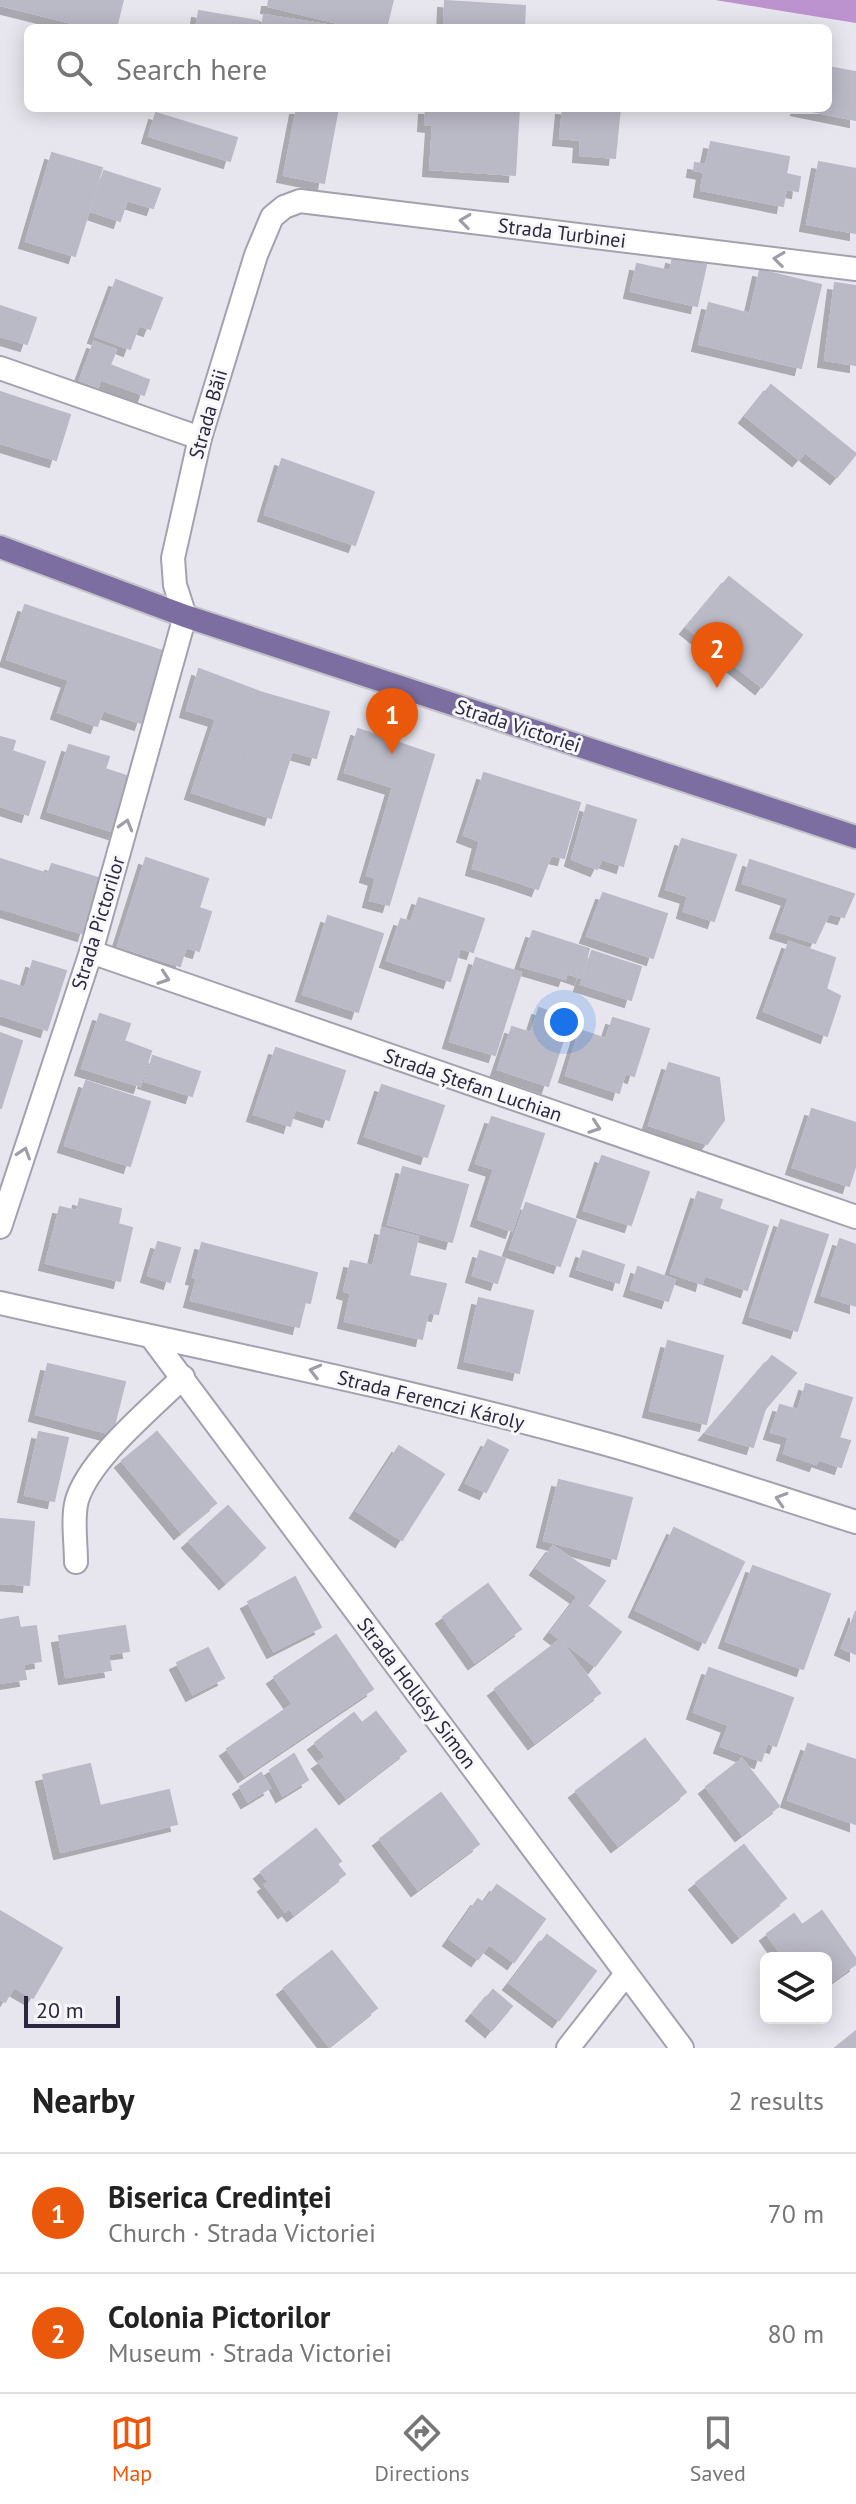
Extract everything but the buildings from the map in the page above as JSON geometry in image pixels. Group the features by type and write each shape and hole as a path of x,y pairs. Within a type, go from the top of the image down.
{"main road":[{"name":"Strada Victoriei","path":"0,547 185,616 856,837"}],"street":[{"name":"Strada Turbinei","path":"272,217 284,207 300,201 856,269"},
{"name":"Strada Băii","path":"185,616 175,585 173,558 200,438 256,255 272,217"},
{"path":"0,368 200,438"},
{"name":"Strada Pictorilor","path":"0,1227 91,952 185,616"},
{"name":"Strada Ștefan Luchian","path":"91,952 856,1217"},
{"name":"Strada Ferenczi Károly","path":"0,1303 152,1338 290,1365 586,1438 856,1522"},
{"name":"Strada Hollósy Simon","path":"152,1338 682,2048"},
{"path":"76,1562 76,1502 85,1479 183,1377"},
{"path":"568,2048 626,1974"}],"shaded area":[{"path":"715,0 856,0 856,23"}],"place":[{"name":"Colonia Pictorilor","path":"717,688"},
{"name":"Biserica Credinței","path":"392,754"}]}
